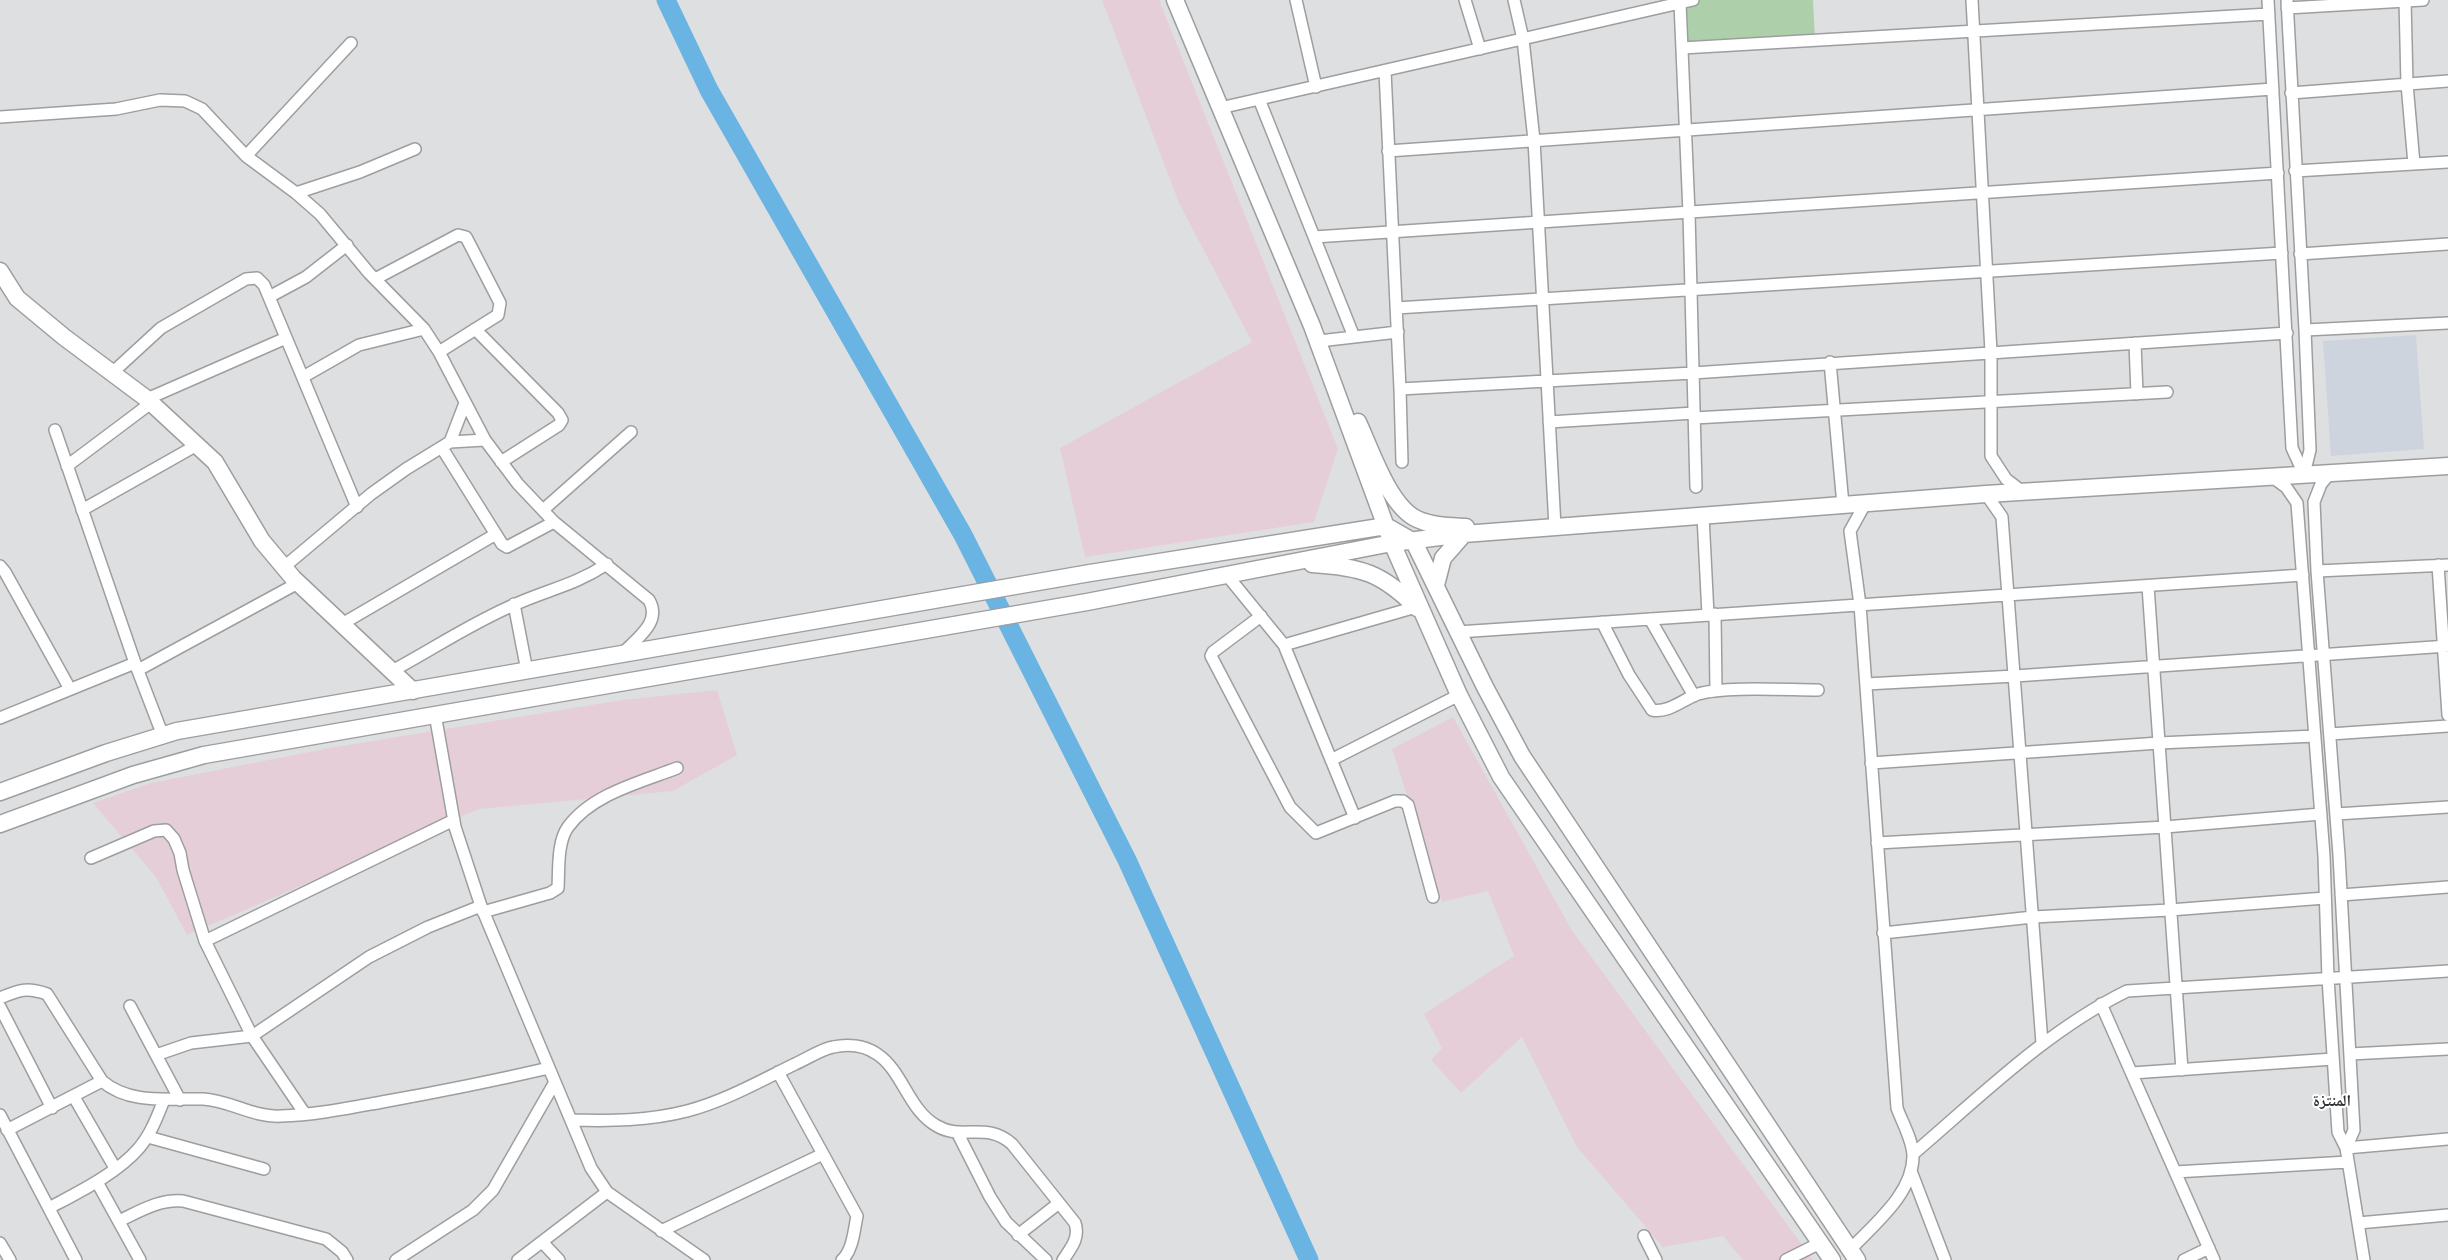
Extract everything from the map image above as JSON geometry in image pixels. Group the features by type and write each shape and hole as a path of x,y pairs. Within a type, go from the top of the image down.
{"street":[{"path":"1175,0 1312,326 1393,496 1405,512 1417,520 1432,524 1526,529"},
{"path":"1296,0 1316,87"},
{"path":"1465,0 1480,49"},
{"path":"1514,0 1523,39 1534,140 1555,527"},
{"path":"1220,108 1693,0"},
{"path":"1972,0 1991,352 1991,456 2006,479 2023,492"},
{"path":"2268,0 2292,448 2304,474"},
{"path":"2405,0 2407,84 2414,164"},
{"path":"2304,474 2310,450 2287,4 2423,0"},
{"path":"1680,3 1689,213 1696,487"},
{"path":"1682,48 2269,14"},
{"path":"246,156 351,43"},
{"path":"1385,71 1398,332 1402,462"},
{"path":"2291,93 2448,81"},
{"path":"1388,151 2273,89"},
{"path":"1259,99 1354,337"},
{"path":"0,118 116,109 160,100 185,101 202,110 246,156 296,193 320,214 375,279 424,329 439,352 486,440 501,462 543,510 554,522 649,600 654,609 653,621 622,655"},
{"path":"296,193 360,172 414,149"},
{"path":"2295,171 2448,162"},
{"path":"1314,238 2278,173"},
{"path":"375,279 462,235 466,237 500,303 498,315 439,352"},
{"path":"2300,254 2448,244"},
{"path":"269,297 306,277 347,245"},
{"path":"1396,308 2282,253"},
{"path":"0,272 17,298 149,401 215,462 262,540 284,567 413,691"},
{"path":"112,373 161,328 246,279 257,278 264,284 357,507"},
{"path":"2305,330 2448,323"},
{"path":"1312,326 1419,611 1501,777 1832,1260"},
{"path":"303,378 359,345 424,329"},
{"path":"474,329 558,412 562,420 559,425 501,462"},
{"path":"1319,341 1398,332"},
{"path":"1400,389 1693,373 1830,362 2287,333"},
{"path":"67,466 149,401 286,338"},
{"path":"2135,343 2137,394"},
{"path":"1830,362 1843,506"},
{"path":"1549,422 1834,410 2167,392"},
{"path":"446,445 465,403"},
{"path":"55,430 136,666 164,736"},
{"path":"543,510 631,432"},
{"path":"284,567 357,507 406,470 446,445 486,440"},
{"path":"82,510 197,445"},
{"path":"446,445 496,534 507,547 554,522"},
{"path":"0,824 133,775 204,755 1087,602 1285,562 1392,543 1414,542 1464,534 1986,494 2448,466"},
{"path":"2330,472 2321,484 2314,502 2317,571 2336,814 2354,1130 2346,1148"},
{"path":"2271,476 2286,487 2297,503 2315,736 2338,1132 2346,1148 2364,1260"},
{"path":"1986,494 2002,517 2010,595 2042,1043"},
{"path":"0,792 106,753 164,736 1090,574 1386,526 1414,542 1522,756 1854,1255 1894,1202 1911,1171 1913,1154 1897,1108 1860,605 1850,531 1865,504"},
{"path":"1703,516 1712,615 1716,691"},
{"path":"342,624 496,534"},
{"path":"1436,585 1443,558 1464,534"},
{"path":"1285,562 1349,566 1380,577 1419,611"},
{"path":"392,671 514,604 568,586 606,564"},
{"path":"2317,571 2443,565 2448,715"},
{"path":"0,566 6,572 70,689"},
{"path":"1226,574 1284,644 1354,818"},
{"path":"1458,632 2303,575"},
{"path":"0,718 70,689 136,666 298,582"},
{"path":"2148,586 2182,1070"},
{"path":"514,604 527,671"},
{"path":"1284,644 1419,611"},
{"path":"1261,616 1212,652 1212,661 1290,807 1316,833 1395,801 1403,801 1408,806 1433,897"},
{"path":"1650,619 1694,696"},
{"path":"1602,622 1629,675 1652,710 1662,712 1694,696 1716,691 1818,690"},
{"path":"1866,684 2015,676 2446,646"},
{"path":"1331,760 1459,695"},
{"path":"435,714 454,820 482,909 591,1168 607,1192 704,1260"},
{"path":"2330,734 2448,726"},
{"path":"1871,764 2159,743 2315,736"},
{"path":"156,1055 190,1043 252,1036 369,957 428,926 482,909 550,893 558,888 561,847 568,827 587,809 609,795 677,768"},
{"path":"2336,814 2448,807"},
{"path":"1877,843 2027,833 2165,827 2320,814"},
{"path":"205,941 454,820"},
{"path":"90,858 154,831 166,830 174,839 180,853 183,870 205,941 252,1036 305,1114"},
{"path":"2341,895 2448,887"},
{"path":"1883,933 2033,918 2325,898"},
{"path":"1913,1154 2042,1043 2101,1004 2127,991 2448,971"},
{"path":"0,998 18,990 31,989 47,994 102,1082 114,1092 164,1100 206,1099 259,1114 279,1117 452,1090 549,1068"},
{"path":"2101,1004 2214,1260"},
{"path":"130,1006 180,1100"},
{"path":"0,1007 52,1108"},
{"path":"571,1120 630,1121 658,1118 689,1110 727,1096 832,1047 859,1046 878,1054 892,1070 914,1104 937,1126 957,1132 988,1132 1002,1135 1012,1144 1075,1223 1077,1230 1076,1239 1063,1260"},
{"path":"2350,1054 2448,1049"},
{"path":"2132,1073 2333,1059"},
{"path":"778,1072 857,1216 852,1241 846,1257 842,1260"},
{"path":"7,1130 102,1082"},
{"path":"396,1260 473,1210 493,1190 555,1082"},
{"path":"74,1097 114,1168"},
{"path":"49,1208 97,1182 138,1150 148,1137 164,1100"},
{"path":"0,1115 76,1260"},
{"path":"957,1132 990,1197 1006,1222 1046,1260"},
{"path":"148,1137 264,1169"},
{"path":"2346,1148 2448,1140"},
{"path":"661,1231 823,1154"},
{"path":"2175,1172 2348,1162"},
{"path":"1911,1171 1945,1260"},
{"path":"97,1182 140,1260"},
{"path":"518,1260 543,1243 607,1192"},
{"path":"119,1221 153,1205 170,1200 183,1201 326,1239 342,1252 347,1260"},
{"path":"1018,1235 1059,1202"},
{"path":"2358,1223 2448,1215"},
{"path":"1644,1236 1656,1260"},
{"path":"0,1243 10,1260"},
{"path":"543,1243 559,1260"},
{"path":"1786,1260 1820,1243"},
{"path":"2184,1260 2209,1248"}],"shaded area":[{"path":"1102,0 1159,0 1338,449 1314,522 1085,557 1060,448 1252,342 1179,203"},
{"path":"2416,335 2424,449 2331,456 2323,341"},
{"path":"717,690 737,755 673,791 479,809 187,935 156,877 93,803 151,783 330,748 622,700"},
{"path":"1453,717 1571,929 1813,1260 1743,1260 1723,1236 1663,1247 1577,1147 1522,1037 1461,1093 1431,1060 1442,1048 1424,1014 1514,956 1488,891 1442,902 1392,749"}],"green space":[{"path":"1693,0 1813,0 1815,41 1682,48 1680,3"}],"waterway":[{"path":"666,0 709,90 963,535 1127,860 1309,1260"}],"district":[{"name":"المنتزة","path":"2332,1101"}]}
